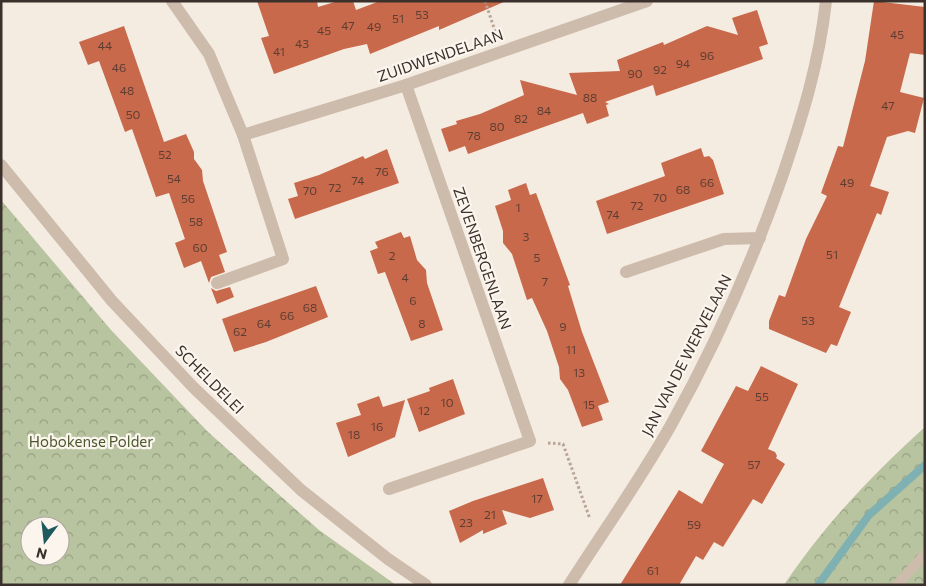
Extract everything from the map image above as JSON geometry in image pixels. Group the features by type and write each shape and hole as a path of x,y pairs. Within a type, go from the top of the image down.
{"street":[{"path":"172,1 209,54 243,135 283,259 217,283"},
{"name":"ZUIDWENDELAAN","path":"243,135 406,85 647,1"},
{"name":"JAN VAN DE WERVELAAN","path":"569,585 671,426 732,305 760,238 806,106 818,57 826,1"},
{"name":"ZEVENBERGENLAAN","path":"406,85 530,441"},
{"name":"SCHELDELEI","path":"1,165 112,302 194,388 301,490 426,585"},
{"path":"626,272 724,238 760,238"},
{"path":"389,489 530,441"}],"lane":[{"path":"897,585 925,554"}],"path":[{"path":"485,1 502,52"},
{"path":"530,441 562,444 598,540"}],"green space":[{"name":"Hobokense Polder","path":"1,200 111,330 208,432 319,530 396,585 1,585"},
{"path":"925,427 925,585 784,585 832,521 886,464"}],"building":[{"path":"257,1 317,1 318,7 338,1 353,1 356,10 380,1 506,1 439,30 439,26 370,54 367,44 344,49 274,74 261,38 269,36"},
{"path":"874,1 925,7 925,55 910,53 900,92 924,98 915,133 908,131 887,137 870,186 889,192 881,215 877,213 839,307 851,312 837,346 831,344 826,353 769,329 769,321 779,295 785,297 806,239 827,196 821,193 838,146 843,147 865,61"},
{"path":"757,10 768,44 759,47 763,59 656,96 653,85 605,102 609,104 606,105 609,116 587,124 583,113 468,154 465,146 449,152 441,129 457,124 456,121 480,114 524,95 520,80 577,95 569,73 620,71 617,60 663,42 664,45 707,26 738,35 732,18"},
{"path":"124,26 164,142 186,134 194,152 194,159 202,170 203,181 227,252 219,255 225,272 211,277 209,283 201,261 184,268 175,243 185,239 169,193 156,197 132,129 125,132 99,61 88,65 79,42"},
{"path":"701,148 704,157 709,156 713,160 724,194 607,234 596,201 665,176 661,163"},
{"path":"387,149 399,183 295,219 288,199 298,196 294,183 319,175 363,156 365,159"},
{"path":"526,183 530,195 536,193 570,285 568,286 582,332 609,402 598,406 603,420 582,427 568,390 560,379 559,367 547,331 532,298 527,300 512,254 503,243 503,231 495,206 511,200 508,190"},
{"path":"401,232 404,238 410,236 417,260 426,270 427,283 443,330 411,341 385,272 378,274 370,251 378,248 375,242"},
{"path":"316,286 328,317 266,342 234,352 222,319"},
{"path":"230,287 234,297 217,304 211,288 216,291"},
{"path":"761,366 798,384 768,449 775,452 776,458 785,464 762,504 753,499 723,547 714,542 703,560 696,556 679,585 620,585 679,490 702,504 724,464 701,451 736,386 748,391"},
{"path":"453,379 465,414 419,432 407,399 430,391 429,388"},
{"path":"379,396 383,407 405,400 395,437 348,457 336,423 361,415 357,404"},
{"path":"543,478 554,510 530,518 502,510 507,524 483,534 483,530 460,543 449,511"}],"waterway":[{"path":"818,585 869,515 925,465"}]}
